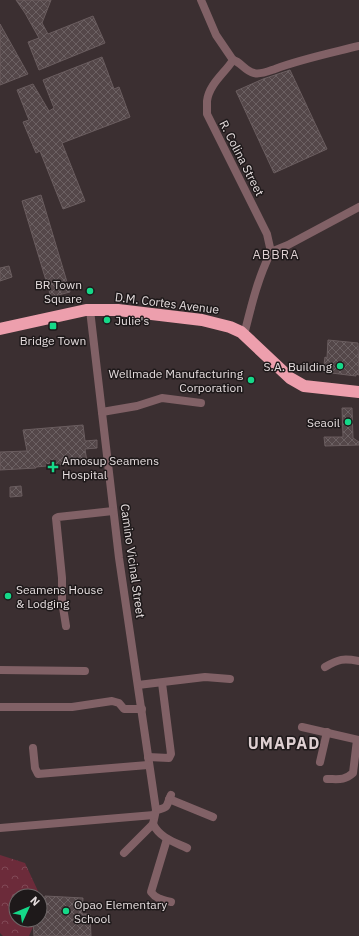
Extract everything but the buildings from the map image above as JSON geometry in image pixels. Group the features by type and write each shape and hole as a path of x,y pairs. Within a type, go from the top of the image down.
{"highway":[{"name":"D.M. Cortes Avenue","path":"0,329 90,310 118,310 202,320 230,327 244,335 290,378 304,386 359,392"}],"street":[{"path":"201,0 216,35 233,60 237,61 255,74 298,61 359,46"},
{"name":"R. Colina Street","path":"233,60 212,88 207,100 207,114 267,234 271,252"},
{"path":"244,335 265,263 271,252 288,245 359,207"},
{"name":"Camino Vicinal Street","path":"90,310 102,412 105,425 113,511 142,709 155,812 153,824"},
{"path":"102,412 137,406 162,398 201,403"},
{"path":"66,626 62,601 56,518 113,511"},
{"path":"325,667 338,660 346,659 359,661"},
{"path":"0,670 85,671"},
{"path":"138,685 205,677 230,679"},
{"path":"33,748 35,768 38,774 169,758 171,754 162,683"},
{"path":"0,707 72,707 112,701 119,702 124,709 142,709"},
{"path":"302,727 358,740 353,773 348,778 327,779"},
{"path":"320,762 327,732"},
{"path":"0,828 155,812 167,807 170,797 213,817"},
{"path":"124,852 153,824 155,829 167,839 187,848"},
{"path":"167,839 151,892 154,896 171,902"}],"green space":[{"path":"0,855 25,863 37,888 8,888 8,928 32,928 29,936 3,936 0,933"}],"place":[{"name":"BR Town Square","path":"90,291"},
{"name":"Julie's","path":"107,320"},
{"name":"Bridge Town","path":"53,326"},
{"name":"S.A. Building","path":"340,366"},
{"name":"Wellmade Manufacturing Corporation","path":"251,380"},
{"name":"Seaoil","path":"348,422"},
{"name":"Amosup Seamens Hospital","path":"53,467"},
{"name":"Seamens House & Lodging","path":"8,596"},
{"name":"Opao Elementary School","path":"66,911"}],"district":[{"name":"ABBRA","path":"276,254"},
{"name":"UMAPAD","path":"284,743"}]}
